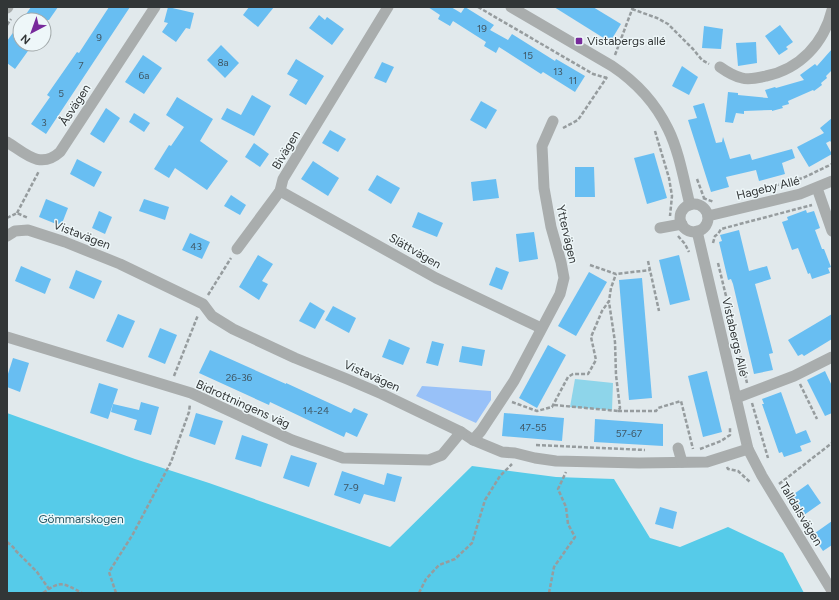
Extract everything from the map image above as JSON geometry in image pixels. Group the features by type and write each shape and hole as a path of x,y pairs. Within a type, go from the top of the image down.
{"street":[{"name":"Bivägen","path":"237,249 280,191 283,179 388,7"},
{"path":"511,7 612,66 627,76 648,97 669,130 675,146 690,205"},
{"name":"Åsvägen","path":"45,160 54,157 60,152 153,8"},
{"path":"720,67 730,74 743,78 757,78 786,70 799,62 812,50 823,36 832,10"},
{"name":"Yttervägen","path":"473,440 481,431 514,380 560,294 564,278 551,227 544,181 542,146 553,121"},
{"path":"7,142 35,159 45,160"},
{"name":"Hageby Allé","path":"708,216 800,194 832,181"},
{"path":"817,188 832,231"},
{"name":"Slättvägen","path":"280,191 436,278 541,328"},
{"path":"690,205 700,205 706,210 708,216 707,224 701,230 688,230 671,226 681,219 684,209 690,205"},
{"name":"Vistavägen","path":"7,236 15,231 28,230 65,242 120,264 203,304 212,316 233,329 295,358 375,391 461,432 473,440 502,452 535,458 570,461 706,462 748,450"},
{"name":"Vistabergs Allé","path":"697,231 748,450"},
{"name":"Bidrottningens väg","path":"7,337 191,393 292,440 343,458 429,460 442,455 461,432"},
{"path":"736,398 796,375 832,357"},
{"path":"679,449 682,462"},
{"name":"Talldalsvägen","path":"748,450 762,476 832,591"}],"path":[{"path":"478,7 592,74 606,77 612,82"},
{"path":"553,121 558,130 578,120 612,66 632,8 658,18 668,24 702,60 707,64 720,67"},
{"path":"653,125 669,178 672,196 670,214 671,226 685,244 690,254"},
{"path":"7,218 17,213 45,160"},
{"path":"733,197 803,178 832,164"},
{"path":"700,195 713,202 718,201"},
{"path":"715,248 713,241 721,229 822,201"},
{"path":"170,387 203,304 237,249"},
{"path":"716,256 749,393 768,460"},
{"path":"648,261 659,311"},
{"path":"590,265 616,274 650,270"},
{"path":"616,274 611,288 609,301 615,342 616,375 620,408 618,411"},
{"path":"515,398 512,402 537,411 552,407 568,378 573,374 588,374 596,360 591,337 602,311 609,301"},
{"path":"796,375 817,419"},
{"path":"116,593 109,572 133,534 171,462 189,412 191,393"},
{"path":"554,405 618,411 656,411 658,408 681,401 693,449"},
{"path":"679,449 701,449 721,441 730,435 730,426"},
{"path":"779,484 832,443"},
{"path":"532,445 652,450"},
{"path":"418,593 426,579 439,565 455,560 472,543 485,500 500,476 521,455"},
{"path":"724,457 728,469 738,471 749,479 751,483"},
{"path":"550,593 554,567 575,537 568,524 566,507 558,489 570,461"},
{"path":"776,479 781,490"},
{"path":"7,542 37,572 49,589"},
{"path":"43,593 55,584 65,584 82,593"}],"shaded area":[{"path":"575,379 613,383 612,410 570,407"},
{"path":"422,386 491,391 491,400 476,423 416,396"}],"green space":[{"name":"Gömmarskogen","path":"7,413 390,547 472,466 556,477 614,479 650,538 680,547 728,527 783,553 804,593 7,593"}],"building":[{"path":"31,7 58,7 52,16 52,12 28,12"},
{"path":"109,7 130,7 46,134 31,124 50,97 47,95 77,52 79,53"},
{"path":"168,7 194,13 190,29 186,28 176,42 162,32 168,23 164,22"},
{"path":"249,7 274,7 258,27 243,15"},
{"path":"428,7 451,7 461,13 465,7 494,25 490,30 508,40 512,34 555,61 556,59 585,76 575,92 543,72 541,74 499,47 496,53 484,46 486,42 453,21 450,26 438,19 440,15"},
{"path":"554,7 593,7 621,24 610,42"},
{"path":"319,15 325,20 327,17 344,29 332,45 309,28"},
{"path":"780,25 793,42 786,47 788,49 779,55 765,36"},
{"path":"704,26 723,29 721,49 702,48"},
{"path":"12,34 12,52 27,52 15,69 7,63 7,41"},
{"path":"756,42 757,63 738,66 736,43"},
{"path":"221,45 239,63 225,78 207,60"},
{"path":"832,49 832,70 826,76 827,78 821,83 822,85 814,91 813,90 788,101 789,104 782,106 783,108 772,111 744,111 744,114 736,113 733,123 725,122 728,92 738,93 738,95 768,98 765,90 804,80 800,75 815,64 817,66"},
{"path":"143,55 162,68 144,94 125,82"},
{"path":"296,59 324,76 306,105 289,95 298,80 287,74"},
{"path":"382,62 394,67 386,83 374,78"},
{"path":"682,66 698,77 689,95 672,86"},
{"path":"252,95 271,106 254,136 221,119 227,108 241,115"},
{"path":"177,97 213,119 200,141 228,161 207,190 175,168 169,178 154,169 169,145 171,146 184,127 166,115"},
{"path":"481,101 497,110 486,129 470,120"},
{"path":"704,103 716,143 722,142 723,137 730,159 750,154 752,160 792,149 795,158 782,163 785,174 759,181 756,170 726,177 729,187 711,192 688,120 697,118 693,106"},
{"path":"106,108 120,118 104,143 90,134"},
{"path":"134,113 150,123 144,132 129,122"},
{"path":"832,118 832,143 830,141 826,143 832,154 809,167 797,147 824,133 820,128"},
{"path":"330,130 346,139 338,152 322,143"},
{"path":"254,143 269,154 260,167 245,157"},
{"path":"654,153 667,198 647,204 634,158"},
{"path":"77,159 102,172 94,187 70,174"},
{"path":"313,161 339,178 328,196 301,179"},
{"path":"575,167 594,167 595,197 575,197"},
{"path":"377,175 400,188 391,204 368,190"},
{"path":"496,179 499,198 473,201 471,182"},
{"path":"231,195 246,205 240,215 224,206"},
{"path":"46,199 68,208 61,226 39,217"},
{"path":"144,199 169,207 165,220 139,211"},
{"path":"806,210 807,213 814,211 820,228 815,230 831,267 828,268 830,273 812,279 810,273 808,274 798,248 792,250 782,222 788,220 787,217"},
{"path":"99,211 112,217 105,234 92,228"},
{"path":"418,212 443,223 437,237 412,227"},
{"path":"739,230 749,271 767,266 771,279 755,284 773,353 769,354 773,370 754,374 733,284 731,279 728,280 719,242 722,241 720,235"},
{"path":"534,232 538,259 519,262 516,234"},
{"path":"190,233 210,242 202,259 182,250"},
{"path":"258,255 273,264 262,281 268,284 259,300 239,287"},
{"path":"679,255 690,300 670,305 659,260"},
{"path":"21,266 51,279 45,294 15,281"},
{"path":"496,267 509,272 502,290 489,285"},
{"path":"76,270 102,281 94,299 69,288"},
{"path":"589,272 607,282 576,336 558,326"},
{"path":"642,278 652,398 629,400 619,280"},
{"path":"310,302 325,311 315,329 299,321"},
{"path":"333,306 356,318 349,333 325,320"},
{"path":"118,314 135,321 123,348 106,341"},
{"path":"832,314 832,339 804,356 802,354 798,356 788,340"},
{"path":"160,328 177,335 165,364 148,357"},
{"path":"389,339 410,348 403,365 382,357"},
{"path":"432,341 444,344 438,366 426,363"},
{"path":"548,345 566,355 537,408 519,398"},
{"path":"462,346 485,350 482,366 459,362"},
{"path":"210,350 351,413 354,408 368,414 357,437 346,432 344,437 270,402 269,405 199,373"},
{"path":"13,358 29,363 20,392 7,387 7,377"},
{"path":"707,371 722,432 703,437 688,376"},
{"path":"825,371 832,386 832,413 825,416 807,380"},
{"path":"99,383 118,389 108,419 90,413"},
{"path":"781,392 796,434 806,430 811,442 800,446 802,451 784,457 782,452 779,453 762,404 764,404 762,399"},
{"path":"141,402 159,407 151,435 134,430 137,420 111,412 113,404 139,410"},
{"path":"196,413 223,421 215,445 189,436"},
{"path":"504,413 564,418 562,441 502,436"},
{"path":"595,419 663,424 663,446 594,442"},
{"path":"242,435 268,444 261,467 235,459"},
{"path":"291,455 317,463 309,487 283,478"},
{"path":"342,471 384,485 387,473 402,477 395,502 364,494 360,504 334,495"},
{"path":"808,484 821,503 804,515 802,512 799,514 790,501 793,499 791,496"},
{"path":"660,507 677,512 673,529 655,524"},
{"path":"832,521 832,545 823,551 814,538 816,536 815,533"}],"place":[{"name":"Vistabergs allé","path":"579,41"}]}
